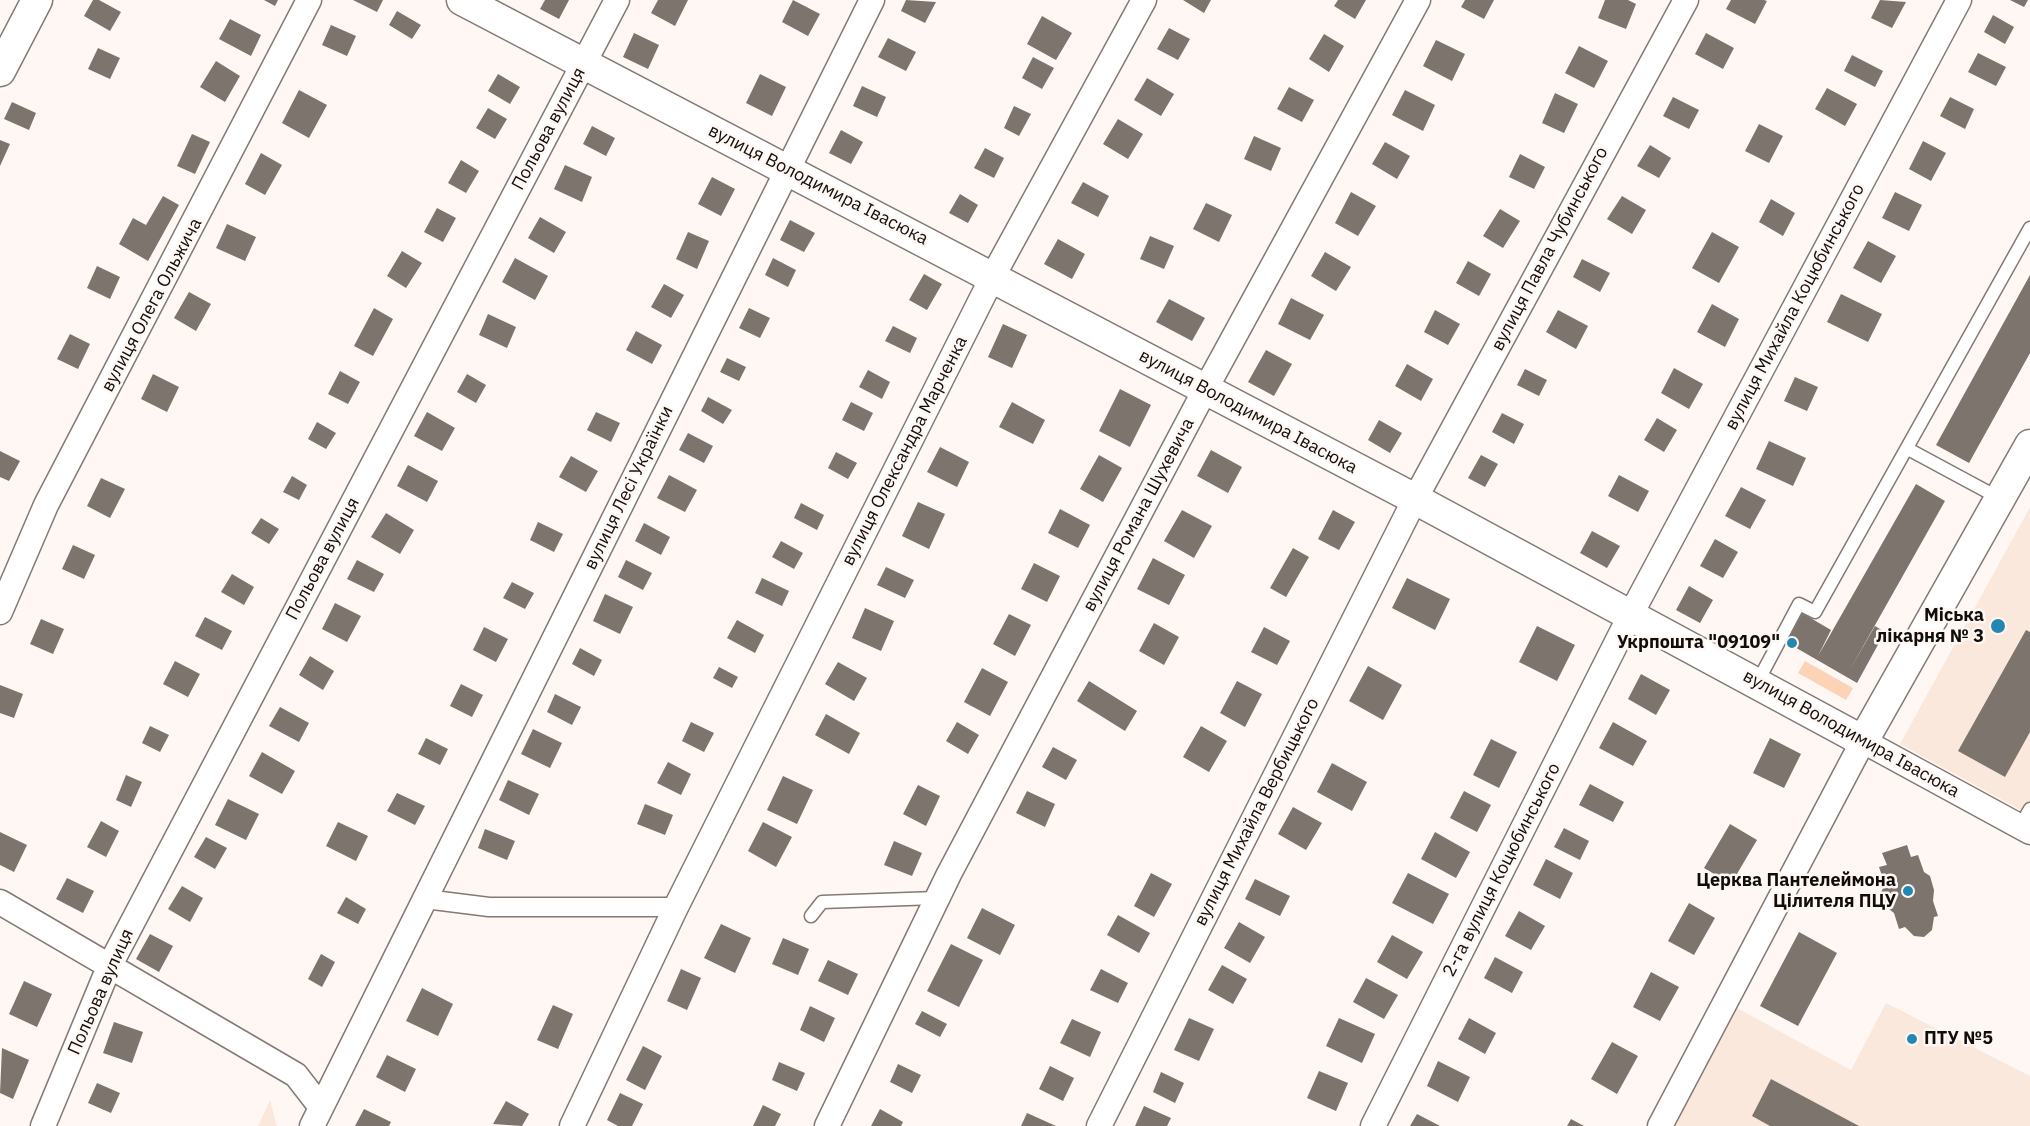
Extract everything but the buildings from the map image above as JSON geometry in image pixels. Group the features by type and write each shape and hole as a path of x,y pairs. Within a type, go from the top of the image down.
{"street":[{"path":"0,71 37,0"},
{"name":"вулиця Олега Ольжича","path":"0,612 46,505 309,0"},
{"name":"вулиця Володимира Івасюка","path":"462,0 993,276 1415,499 1863,741 2027,822"},
{"name":"Польова вулиця","path":"43,1126 109,967 617,0"},
{"name":"вулиця Лесі Українки","path":"316,1116 872,0"},
{"name":"вулиця Олександра Марченка","path":"572,1126 676,907 993,276 1144,0"},
{"name":"вулиця Романа Шухевича","path":"826,1126 936,898 1205,390 1418,0"},
{"name":"вулиця Павла Чубинського","path":"1415,499 1686,0"},
{"name":"вулиця Михайла Коцюбинського","path":"1631,614 1959,0"},
{"path":"1660,1126 1863,741 2030,445"},
{"name":"вулиця Михайла Вербицького","path":"1099,1126 1415,499"},
{"name":"2-га вулиця Коцюбинського","path":"1373,1126 1631,614"},
{"path":"425,899 489,907 676,907"},
{"path":"0,902 296,1075 316,1116"}],"lane":[{"path":"1757,683 1799,604 1815,612 2030,228"},
{"path":"1908,449 2000,498"},
{"path":"811,916 822,902 936,898"}],"shaded area":[{"name":"Міська лікарня № 3","path":"2030,507 2030,815 1900,744"},
{"path":"1805,661 1853,688 1846,700 1798,673"},
{"name":"ПТУ №5","path":"1886,1003 2030,1076 2030,1126 1675,1126 1737,1008 1851,1070"},
{"path":"270,1100 277,1126 258,1126"}],"place":[{"name":"Міська лікарня № 3","path":"1998,626"},
{"name":"Укрпошта \"09109\"","path":"1792,643"},
{"name":"Церква Пантелеймона Цілителя ПЦУ","path":"1908,891"},
{"name":"ПТУ №5","path":"1912,1039"}]}
